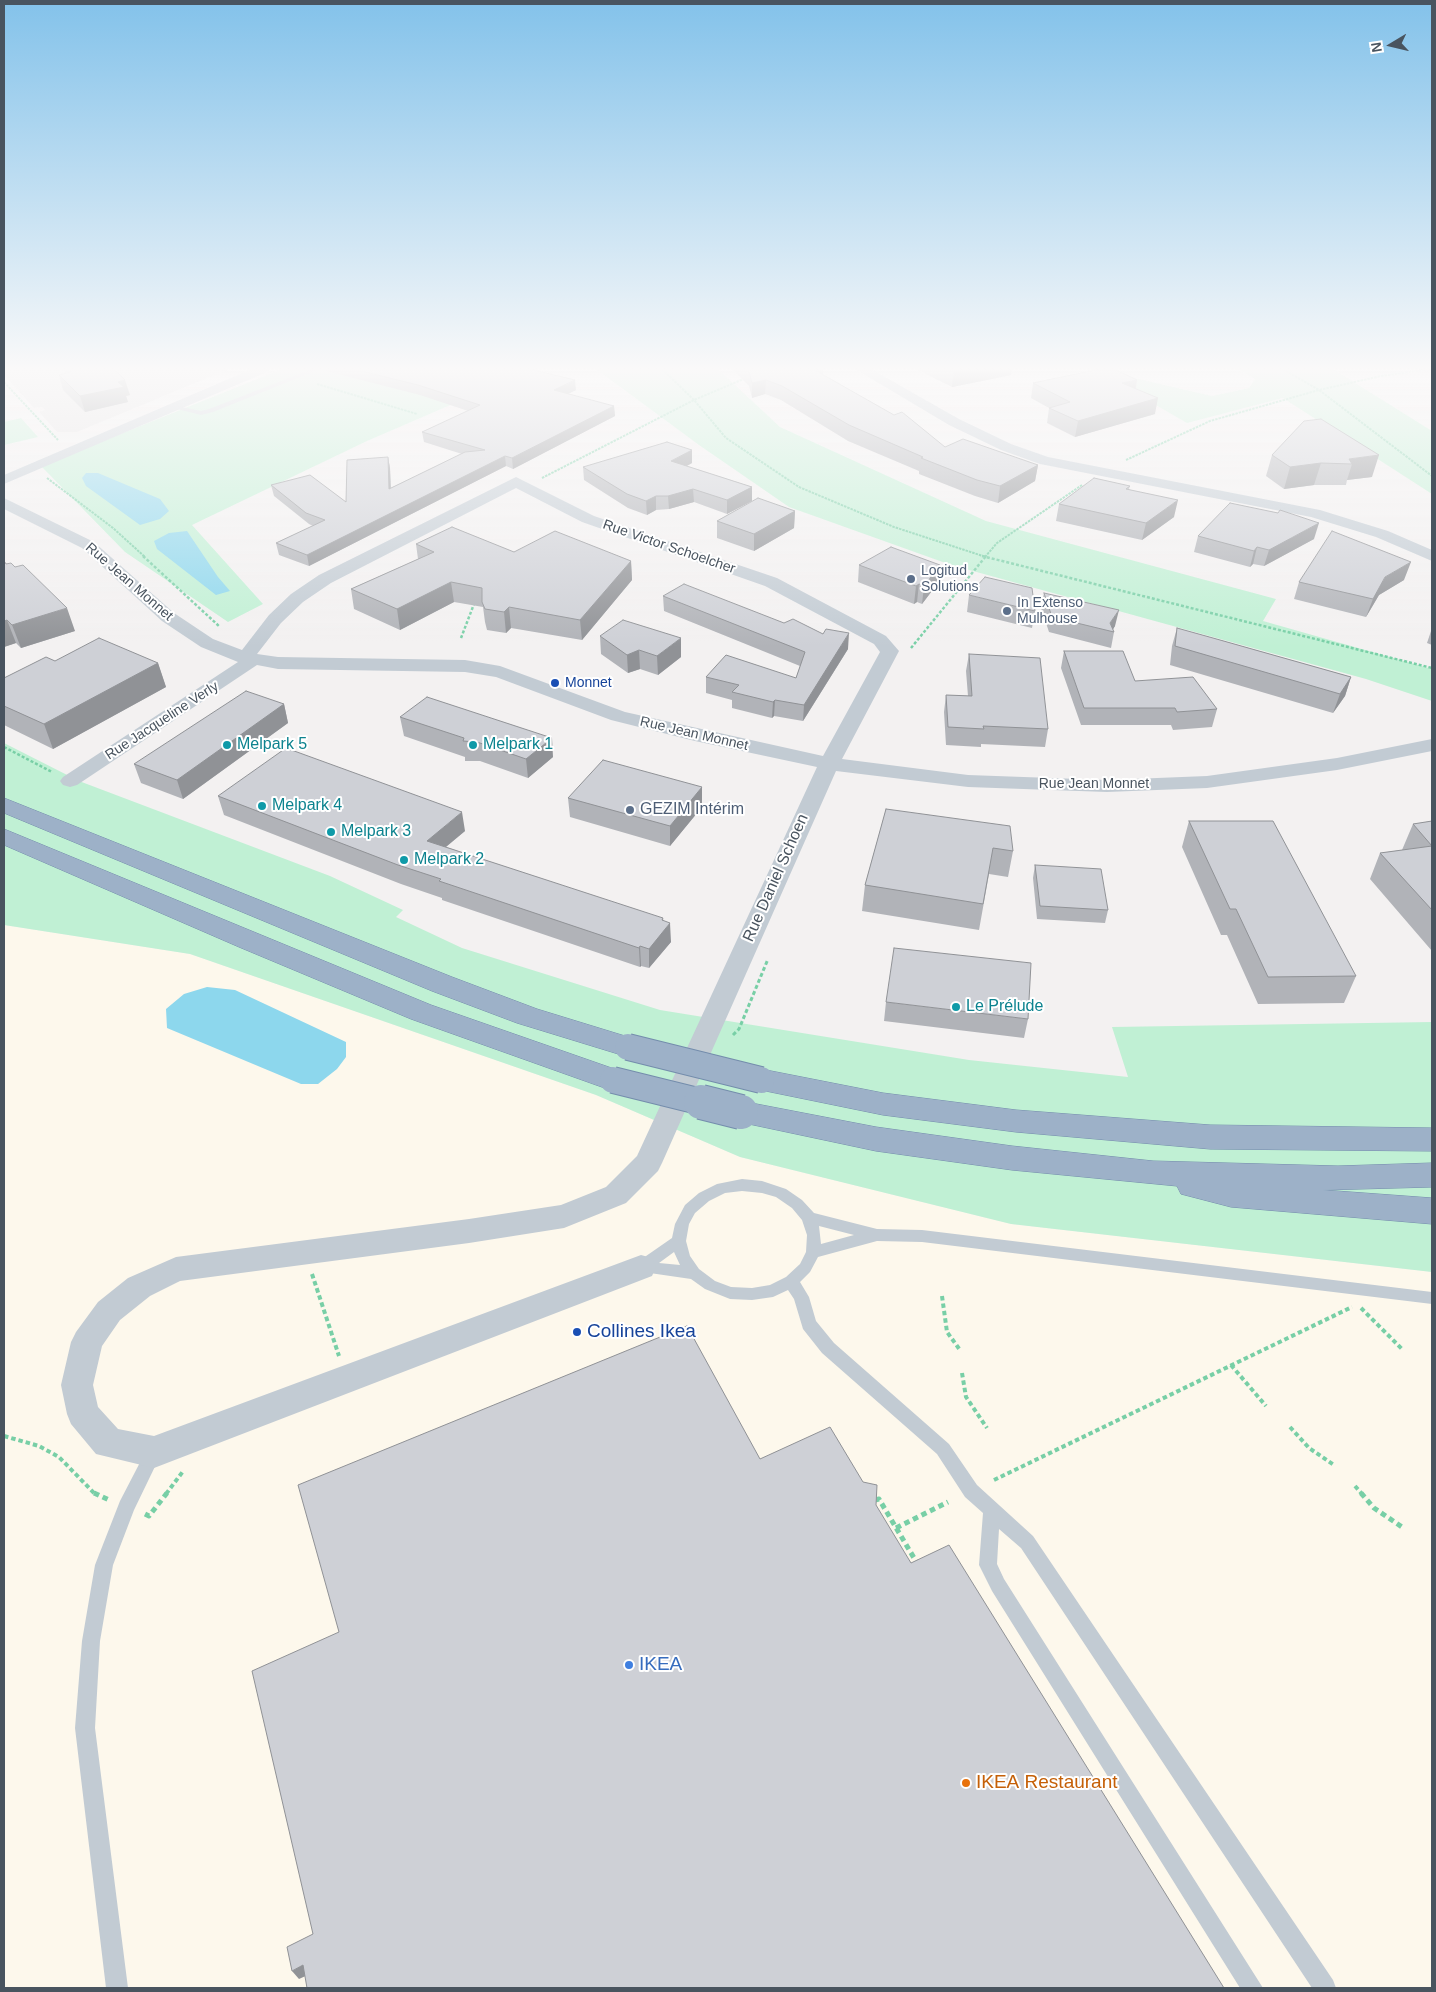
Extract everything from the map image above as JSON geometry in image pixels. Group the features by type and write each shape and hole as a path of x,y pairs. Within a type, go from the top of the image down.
{"highway":[{"path":"4,805 442,984 527,1016 628,1048 761,1080 883,1104 1016,1121 1210,1137 1424,1139"},
{"path":"4,836 248,942 420,1012 613,1080 741,1112 876,1139 1012,1158 1152,1173 1338,1178 1432,1175"},
{"path":"1152,1173 1231,1195 1432,1210"}],"street":[{"path":"4,480 40,470 53,462"},
{"path":"1050,462 1314,513 1382,534 1432,556"},
{"path":"4,471 40,470"},
{"name":"Rue Victor Schoelcher","path":"250,655 275,619 296,598 325,579 516,482 588,518 771,582 880,640 890,651 829,764"},
{"name":"Rue Jean Monnet","path":"5,502 88,545 168,617 207,642 278,663 465,666 500,672 618,716 695,736 829,764 968,781 1107,786 1221,781 1337,764 1432,745"},
{"name":"Rue Jacqueline Verly","path":"70,781 250,655"},
{"name":"Rue Daniel Schoen","path":"154,1452 108,1442 83,1414 77,1386 87,1342 110,1311 139,1287 176,1269 310,1250 469,1231 564,1216 616,1195 648,1163 829,764"},
{"path":"154,1452 641,1267"}],"lane":[{"path":"742,1185 756,1186 781,1193 797,1204 809,1218 814,1235 813,1252 805,1268 791,1281 773,1291 752,1294 730,1293 710,1285 694,1273 683,1258 679,1241 682,1224 690,1209 704,1196 722,1188 742,1185"},
{"path":"809,1218 877,1235 922,1236 1432,1298"},
{"path":"813,1252 834,1248 877,1235"},
{"path":"641,1267 679,1241"},
{"path":"641,1267 694,1273"},
{"path":"791,1281 801,1297 808,1324 828,1348 943,1449 971,1491 1027,1542 1325,1988"},
{"path":"117,1988 85,1728 90,1641 104,1565 126,1507 154,1452"},
{"path":"992,1511 988,1565 998,1586 1252,1988"}],"path":[{"path":"548,482 540,479 573,462"},
{"path":"762,462 799,487 894,527 985,557 1391,656 1432,668"},
{"path":"1414,462 1432,476"},
{"path":"40,470 114,528 250,655"},
{"path":"904,644 910,649 997,544 1086,482"},
{"path":"461,638 471,610 477,601"},
{"path":"4,747 70,781"},
{"path":"310,1250 312,1272 347,1380"},
{"path":"942,1296 947,1332 960,1350"},
{"path":"994,1480 1358,1304 1403,1350"},
{"path":"1231,1366 1266,1406"},
{"path":"962,1373 966,1397 987,1428"},
{"path":"1290,1427 1308,1448 1334,1465"},
{"path":"1355,1486 1374,1508 1402,1527"},
{"path":"874,1501 879,1499 921,1570"},
{"path":"896,1528 948,1502"}],"shaded area":[{"path":"4,925 190,954 596,1095 740,1157 1011,1224 1432,1272 1432,1988 4,1988"}],"green space":[{"path":"51,462 323,462 192,525 263,604 228,622 125,552 41,466"},
{"path":"724,462 857,462 986,521 1276,599 1263,621 1432,669 1432,701 1366,679 951,565 789,507"},
{"path":"1382,462 1432,462 1432,494"},
{"path":"4,743 79,781 330,876 403,910 396,917 462,948 660,1010 969,1060 1128,1077 1112,1027 1432,1022 1432,1272 1011,1224 740,1157 596,1095 190,954 4,925"}],"water":[{"path":"86,473 98,473 160,499 169,511 160,519 140,525 86,486 82,478"},
{"path":"187,531 218,577 230,591 216,595 157,549 154,541 169,533"},
{"path":"207,987 235,990 346,1042 346,1057 337,1069 318,1084 301,1084 167,1028 166,1009 184,994"}],"building":[{"path":"347,462 388,462 389,489 445,462 493,462 307,555 276,543 325,520 306,513 271,485 310,475 346,502"},
{"path":"600,462 674,462 752,487 727,500 693,489 668,496 656,496 646,501 627,494 583,467"},
{"path":"931,462 1029,462 1038,465 1000,486 977,480"},
{"path":"1282,462 1351,462 1352,464 1321,463 1290,467"},
{"path":"1094,478 1130,486 1126,489 1178,500 1146,523 1059,504"},
{"path":"758,498 795,511 754,534 717,521"},
{"path":"1230,503 1278,513 1280,510 1319,523 1269,550 1257,547 1254,551 1198,536"},
{"path":"452,527 514,552 555,531 631,561 580,620 509,607 504,612 485,609 482,602 482,588 451,582 397,609 351,589 434,552 416,544"},
{"path":"1332,531 1411,562 1385,577 1373,599 1299,582"},
{"path":"891,547 940,565 924,586 919,584 916,586 859,565"},
{"path":"4,561 6,564 11,563 15,567 23,565 67,608 12,625 7,620 4,621"},
{"path":"985,577 1032,588 1035,611 969,595"},
{"path":"684,584 784,623 793,619 823,634 826,629 849,633 804,705 775,700 773,702 732,692 739,685 706,677 726,655 796,678 805,652 663,596"},
{"path":"1044,593 1119,610 1110,623 1114,632 1052,617"},
{"path":"623,620 681,638 657,656 639,650 627,655 600,636"},
{"path":"1177,628 1351,677 1340,694 1175,646"},
{"path":"99,638 158,663 44,724 4,706 4,678 46,657 55,661"},
{"path":"1064,651 1123,651 1135,681 1193,677 1217,709 1177,712 1175,708 1084,708"},
{"path":"969,654 1040,658 1048,729 983,726 984,729 948,727 946,695 972,696"},
{"path":"246,691 284,704 177,780 134,764"},
{"path":"427,697 552,738 526,759 477,742 463,741 464,738 400,717"},
{"path":"286,748 462,812 427,841 663,918 662,920 670,923 649,949 640,946 639,948 439,881 441,879 398,865 218,796"},
{"path":"603,760 702,787 670,826 568,798"},
{"path":"886,809 1010,826 1013,851 993,848 983,904 865,885"},
{"path":"1189,821 1273,821 1356,976 1268,977 1236,909 1230,909"},
{"path":"1432,821 1432,846 1413,824"},
{"path":"1432,846 1432,910 1380,853"},
{"path":"1035,865 1101,869 1108,910 1040,906"},
{"path":"894,948 1031,963 1028,1019 886,1002"},
{"name":"IKEA","path":"687,1326 760,1459 830,1427 863,1482 877,1485 876,1505 911,1563 949,1545 1224,1988 307,1988 303,1965 292,1971 287,1947 313,1934 252,1671 339,1632 298,1485"}],"place":[{"name":"Logitud Solutions","path":"911,579"},
{"name":"In Extenso Mulhouse","path":"1007,611"},
{"name":"Monnet","path":"555,683"},
{"name":"Melpark 5","path":"227,745"},
{"name":"Melpark 1","path":"473,745"},
{"name":"Melpark 4","path":"262,806"},
{"name":"GEZIM Intérim","path":"630,810"},
{"name":"Melpark 3","path":"331,832"},
{"name":"Melpark 2","path":"404,860"},
{"name":"Le Prélude","path":"956,1007"},
{"name":"Collines Ikea","path":"577,1332"},
{"name":"IKEA","path":"629,1665"},
{"name":"IKEA Restaurant","path":"966,1783"}]}
